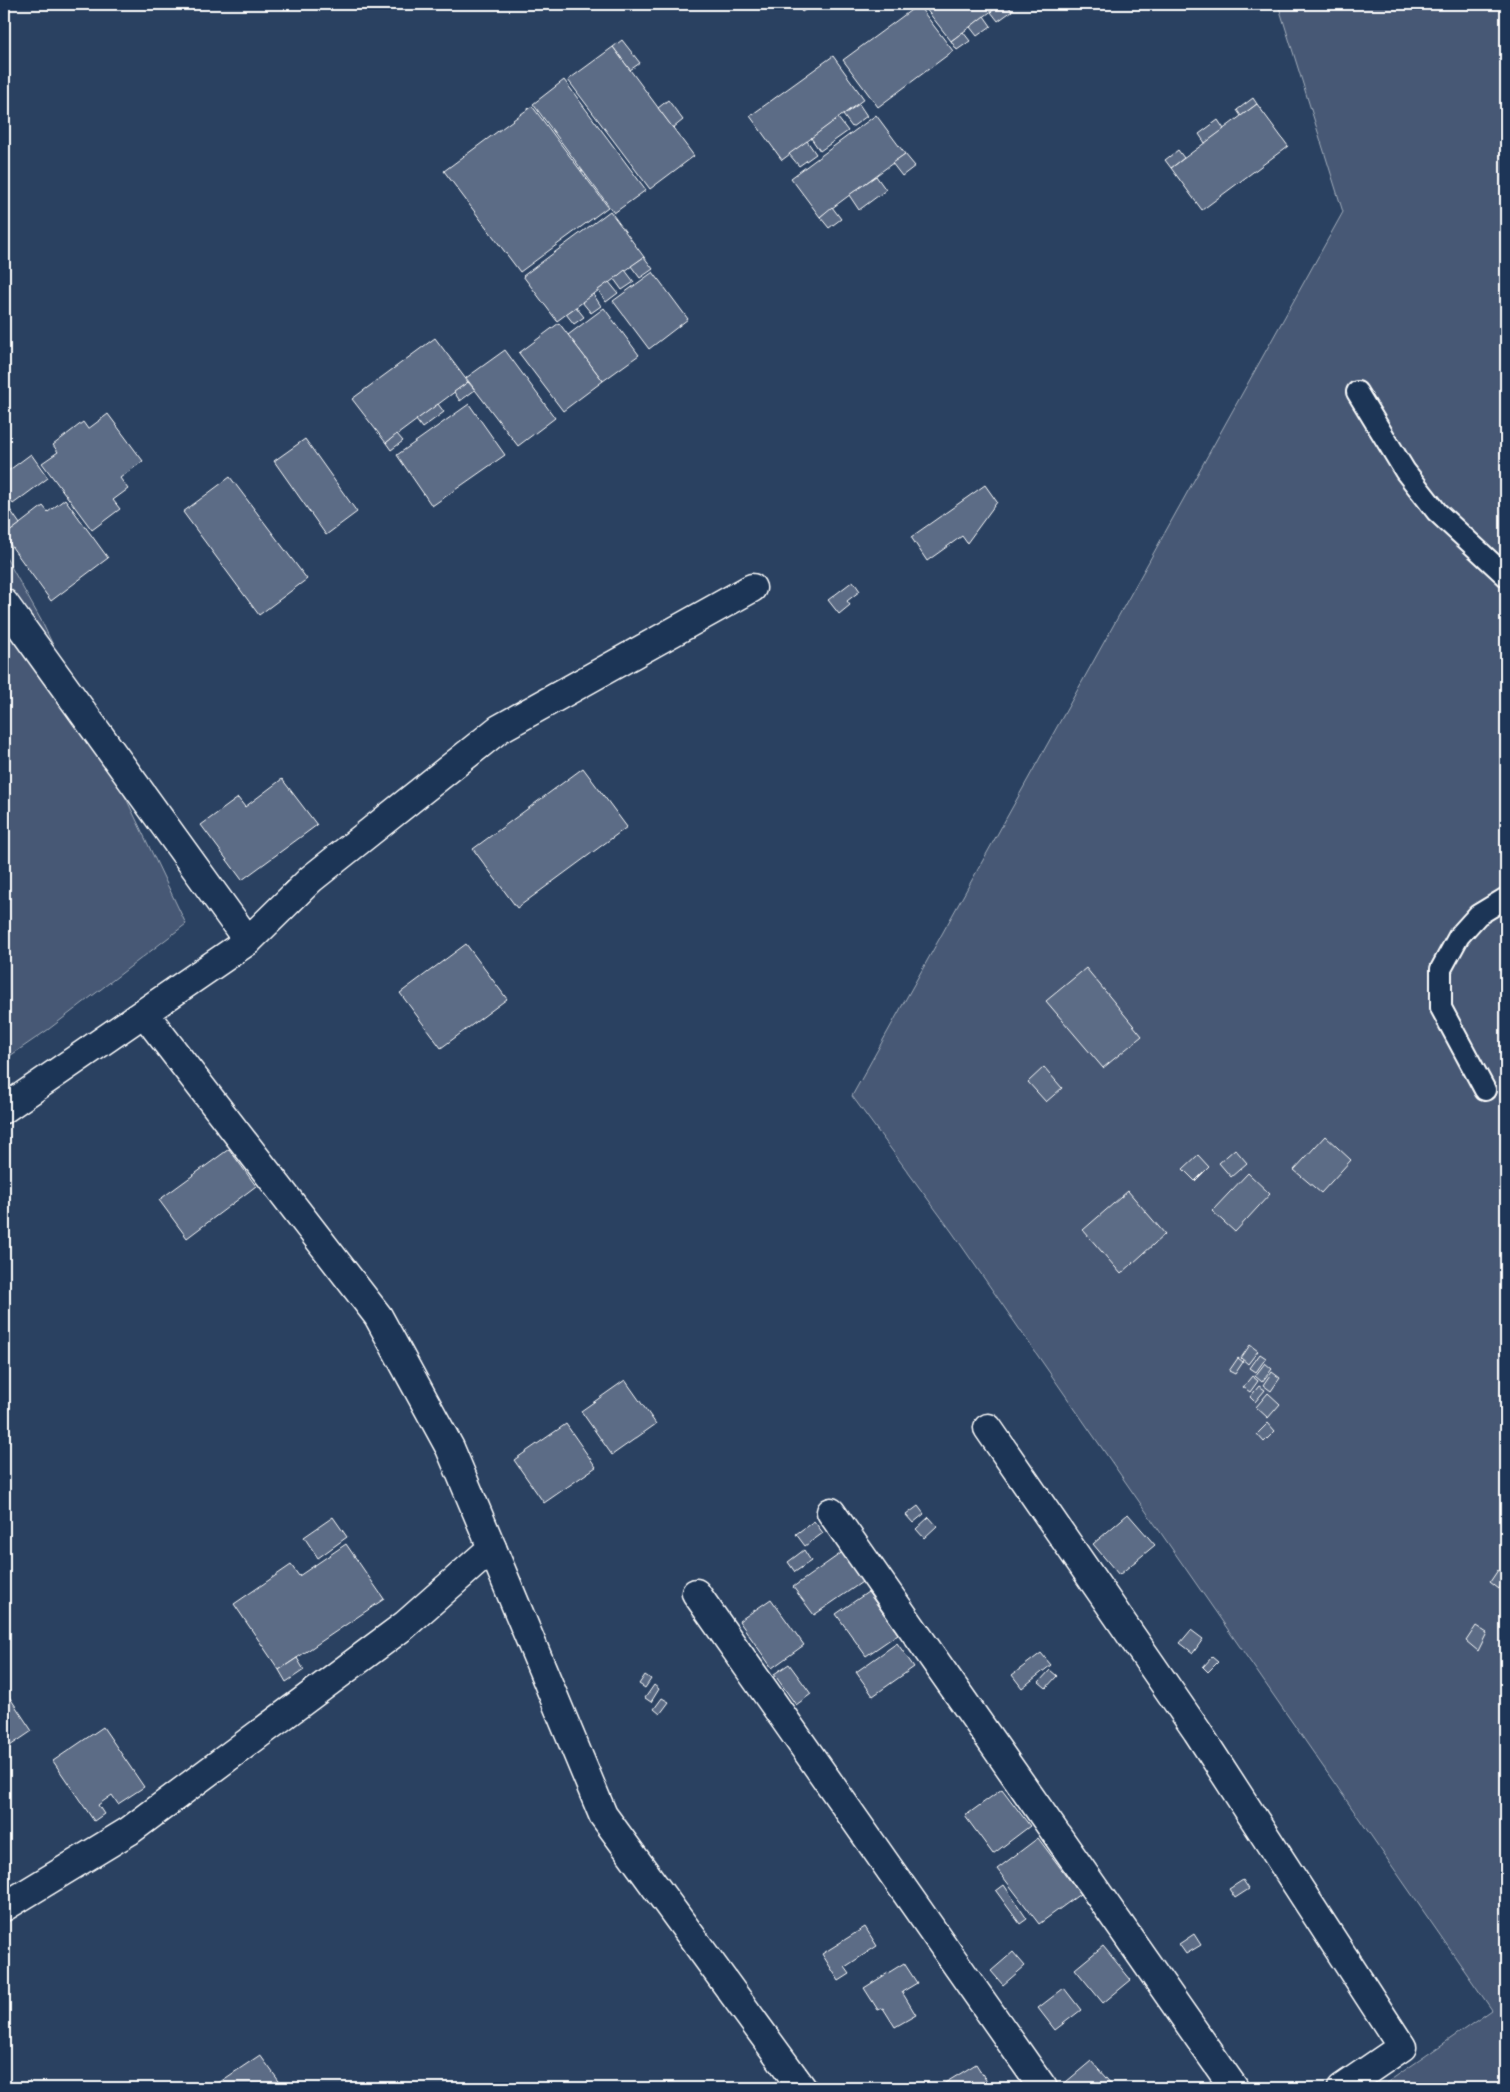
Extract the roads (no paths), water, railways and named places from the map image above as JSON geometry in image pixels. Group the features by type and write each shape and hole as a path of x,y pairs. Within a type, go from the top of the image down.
{"street":[{"path":"4,1110 248,941 311,879 499,729 752,588"},
{"path":"4,603 248,941"},
{"path":"144,1013 378,1316 450,1448 602,1815 802,2088"},
{"path":"988,1428 1197,1731 1402,2047 1342,2088"},
{"path":"831,1512 1234,2088"},
{"path":"4,1907 129,1830 405,1625 492,1548"},
{"path":"696,1593 1043,2088"}],"lane":[{"path":"1357,392 1405,471 1437,512 1506,576"},
{"path":"1485,1090 1441,1008 1442,969 1459,936 1478,915 1506,898"}]}
